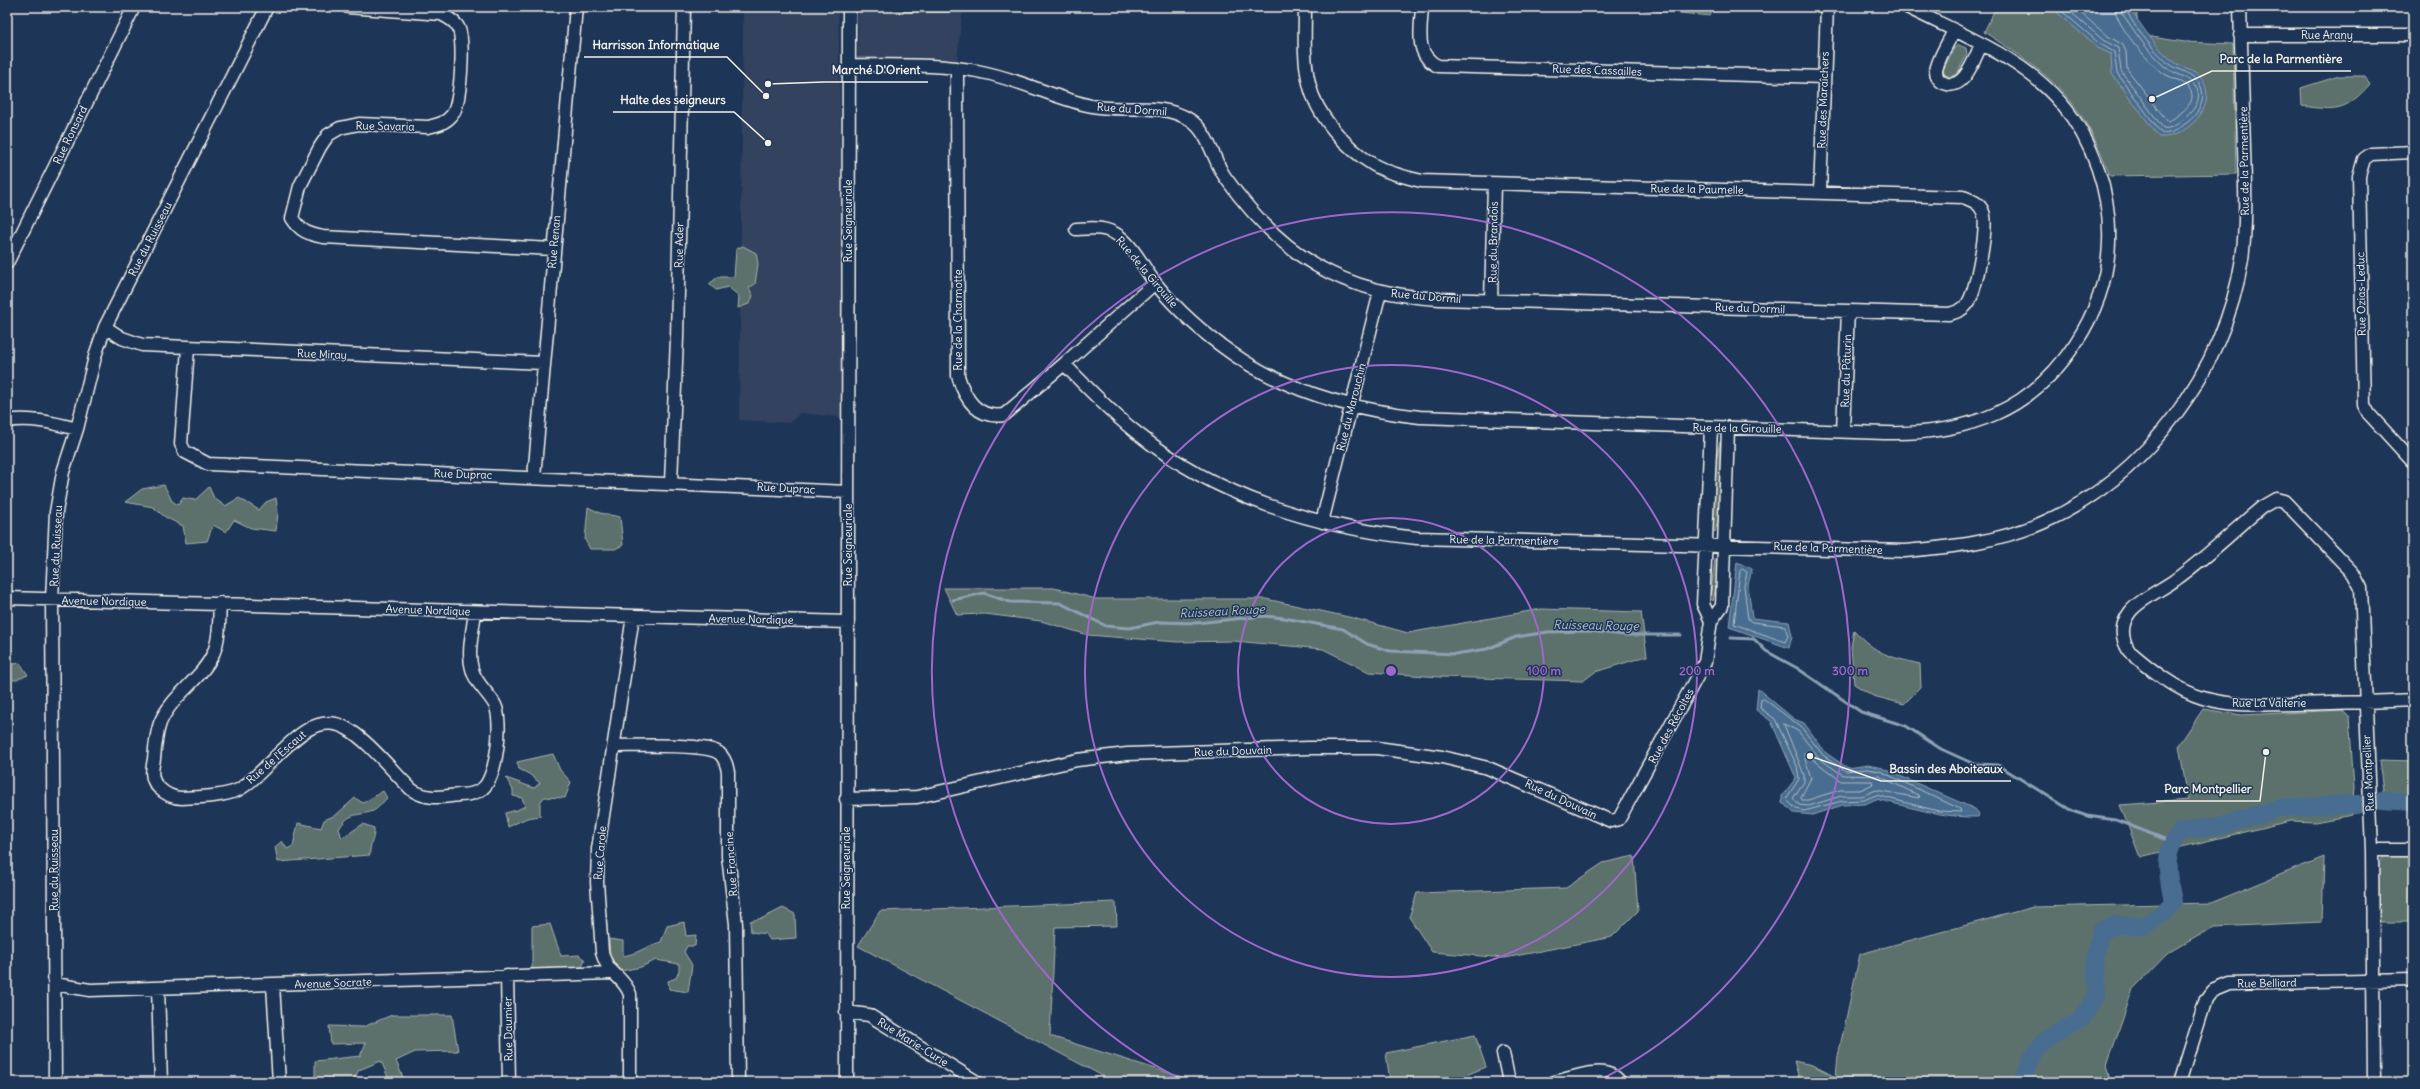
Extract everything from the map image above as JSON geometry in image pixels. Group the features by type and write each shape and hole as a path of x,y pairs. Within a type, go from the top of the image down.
{"street":[{"name":"Rue Ronsard","path":"7,262 134,7"},
{"name":"Rue du Ruisseau","path":"55,1082 52,600 56,512 63,472 77,429 96,352 105,327 267,7"},
{"name":"Rue Savaria","path":"348,7 442,14 450,19 458,27 462,44 457,104 453,114 438,125 428,127 359,124 340,128 328,136 300,186 292,218 298,228 309,234 322,237 553,249"},
{"name":"Rue Renan","path":"534,477 553,249 576,7"},
{"name":"Rue Ader","path":"671,482 677,338 684,7"},
{"name":"Rue Seigneuriale","path":"846,1082 849,7"},
{"name":"Rue de la Paumelle","path":"1306,7 1305,58 1309,85 1321,113 1357,153 1375,166 1399,176 1421,181 1494,184 1964,197 1975,202 1983,212 1981,254 1975,285 1968,303 1960,311 1950,314 1848,311"},
{"name":"Rue des Cassailles","path":"1422,7 1421,46 1424,56 1430,62 1438,66 1824,77"},
{"name":"Rue des Maraîchers","path":"1820,192 1827,7"},
{"name":"Rue de la Girouille","path":"1076,229 1097,227 1120,237 1155,283 1186,316 1233,354 1264,373 1290,385 1351,406 1379,413 1420,417 1711,428 1843,430 1922,434 1959,428 1996,414 2025,397 2052,374 2078,341 2101,286 2109,242 2108,210 2093,154 2078,127 2062,104 2039,81 2008,59 1907,7"},
{"name":"Rue de la Parmentière","path":"1064,364 1100,401 1137,434 1186,467 1224,489 1259,504 1322,522 1366,532 1417,538 1905,551 1950,548 1997,538 2042,523 2078,503 2120,474 2158,435 2189,396 2218,342 2235,295 2242,256 2246,200 2240,7"},
{"path":"1954,31 1937,65 1936,73 1940,81 1947,85 1956,84 1964,78 1981,45"},
{"name":"Rue Arany","path":"2240,35 2413,35"},
{"name":"Rue du Dormil","path":"849,65 957,68 978,71 1029,84 1088,106 1155,108 1177,112 1192,121 1203,134 1222,173 1246,208 1269,231 1317,266 1347,281 1380,292 1407,297 1491,301 1848,311"},
{"name":"Rue de la Charmotte","path":"957,68 958,376 963,393 970,404 981,412 994,416 1004,415 1155,283"},
{"name":"Rue Ozias-Leduc","path":"2413,152 2371,154 2364,158 2359,176 2364,405 2369,414 2413,462"},
{"name":"Rue du Brandois","path":"1491,301 1494,184"},
{"name":"Rue du Marouchin","path":"1322,522 1380,292"},
{"name":"Rue du Pâturin","path":"1843,430 1848,311"},
{"name":"Rue Miray","path":"105,327 122,338 142,345 543,363"},
{"name":"Rue Duprac","path":"188,348 181,444 185,452 208,464 671,482 848,492"},
{"path":"7,421 18,419 45,421 77,429"},
{"path":"1711,428 1703,604 1711,621"},
{"name":"Rue des Récoltes","path":"1611,822 1619,819 1705,662 1711,621 1722,606 1728,428"},
{"name":"Rue La Valterie","path":"2276,499 2265,504 2176,580 2130,611 2122,632 2123,642 2129,651 2145,665 2180,688 2202,698 2225,704 2249,705 2413,700"},
{"name":"Rue Montpellier","path":"2276,499 2284,501 2353,573 2361,588 2364,702 2372,850 2374,1082"},
{"name":"Avenue Nordique","path":"7,598 848,622"},
{"name":"Rue de l'Escaut","path":"220,603 217,642 214,653 208,664 166,713 157,734 152,775 153,779 161,790 179,798 223,794 237,790 249,783 304,732 316,725 330,723 346,727 356,735 412,790 421,796 432,798 472,794 483,789 490,778 495,764 498,719 495,706 476,680 472,669 470,656 475,612"},
{"name":"Rue Carole","path":"630,1082 630,994 626,984 611,973 602,952 597,882 598,850 615,746 633,616"},
{"name":"Rue Francine","path":"615,746 699,748 720,754 726,762 728,772 728,856 736,924 738,1082"},
{"name":"Rue du Douvain","path":"846,799 917,797 1077,760 1127,754 1308,748 1377,748 1442,757 1488,768 1611,822"},
{"path":"2372,850 2413,850"},
{"name":"Avenue Socrate","path":"55,984 90,990 611,973"},
{"name":"Rue Daumier","path":"507,976 509,1082"},
{"name":"Rue Belliard","path":"2180,1082 2201,1011 2212,991 2229,984 2247,983 2413,980"},
{"path":"273,985 280,1082"},
{"path":"158,988 161,1082"},
{"name":"Rue Marie-Curie","path":"846,1012 869,1015 975,1082"},
{"path":"1503,1053 1509,1082"},
{"path":"1554,1082 1596,1072 1609,1073 1620,1082"}],"shaded area":[{"path":"743,7 838,7 847,418 800,413 790,423 739,420"},
{"path":"858,7 963,7 957,60 858,58"}],"green space":[{"path":"893,7 951,7 951,12 894,12"},
{"path":"1620,7 1714,7 1710,16"},
{"path":"1996,7 2137,7 2137,35 2185,42 2233,44 2236,174 2110,176 2088,127 2076,108 2062,91 2028,62 1984,32"},
{"path":"1959,45 1966,48 1967,54 1957,74 1950,77 1944,74 1943,70 1954,48"},
{"path":"2339,76 2365,76 2370,84 2354,100 2340,107 2324,108 2302,106 2301,88"},
{"path":"743,246 756,253 758,264 755,284 749,288 753,296 749,304 738,308 739,296 728,287 716,290 709,284 718,277 734,277 736,249"},
{"path":"1720,442 1721,510 1715,532 1713,530 1715,465"},
{"path":"164,485 172,501 178,505 183,498 195,500 209,487 214,498 225,506 239,498 259,510 266,502 276,498 278,513 276,531 251,528 234,520 226,532 213,525 207,541 186,543 183,526 165,517 153,507 125,502 142,489"},
{"path":"588,507 600,513 620,517 623,545 615,549 590,549 585,540"},
{"path":"1715,559 1718,559 1718,578 1713,601 1710,598"},
{"path":"944,588 1054,588 1096,599 1266,599 1353,618 1408,633 1541,609 1641,612 1647,656 1595,672 1583,681 1440,677 1369,672 1323,649 1234,641 1177,642 1088,635 1041,621 985,614 957,615"},
{"path":"1854,630 1876,649 1891,656 1920,664 1921,687 1904,704 1873,696 1854,684 1851,647"},
{"path":"20,663 28,675 16,680 7,680 7,665"},
{"path":"2203,709 2242,715 2343,710 2349,716 2354,787 2352,815 2315,822 2290,821 2140,857 2120,805 2188,800 2179,745"},
{"path":"553,754 560,770 571,782 565,798 544,797 540,803 540,816 527,818 508,827 505,813 525,806 522,798 513,796 513,790 506,778 534,788 540,783 529,774 519,769 517,762"},
{"path":"2379,760 2413,761 2413,800 2384,797"},
{"path":"383,791 387,798 377,809 350,817 339,829 342,838 363,824 374,828 370,855 278,862 275,847 282,841 287,849 293,846 298,823 321,828 324,820 336,815 355,798 363,803"},
{"path":"2413,854 2413,922 2380,922 2378,864 2384,856"},
{"path":"1634,856 1638,911 1612,937 1505,958 1432,952 1409,917 1417,893 1566,888 1603,863"},
{"path":"2324,857 2322,922 2214,927 2167,954 2133,989 2107,1065 2112,1082 1800,1082 1794,1061 1812,1065 1836,1077 1838,1056 1860,954 2033,907 2211,903"},
{"path":"1116,902 1117,926 1055,927 1050,1036 1198,1082 1114,1082 858,946 880,911"},
{"path":"783,908 795,914 796,938 770,940 766,934 751,932 750,921 763,918"},
{"path":"684,922 686,936 696,935 695,946 687,946 684,952 692,965 688,992 669,989 668,981 676,978 679,971 679,964 656,960 641,967 611,973 609,939 623,941 623,956 628,955 661,942 667,926"},
{"path":"550,924 561,956 579,955 585,960 581,969 532,972 532,926"},
{"path":"392,1015 452,1015 458,1051 415,1052 396,1061 405,1082 390,1082 381,1061 359,1070 352,1082 315,1082 315,1061 360,1056 366,1043 331,1044 329,1026 363,1027"},
{"path":"1475,1035 1486,1067 1449,1082 1390,1082 1386,1053"}],"water":[{"path":"2051,7 2129,7 2142,27 2162,51 2171,60 2195,72 2204,83 2207,96 2206,102 2196,120 2179,133 2159,137 2112,74 2111,54 2098,48"},
{"path":"1737,562 1752,569 1748,585 1752,618 1789,622 1792,636 1789,648 1729,627"},
{"path":"1758,689 1794,719 1804,723 1826,753 1848,768 1868,765 1882,768 1975,809 1979,814 1978,817 1939,814 1876,799 1865,804 1843,805 1812,815 1794,813 1782,802 1782,796 1796,778 1771,721 1756,710"}],"waterway":[{"name":"Ruisseau Rouge","path":"953,600 984,593 1010,602 1060,603 1106,626 1129,628 1159,622 1196,623 1264,616 1284,618 1343,629 1367,644 1390,651 1455,654 1487,649 1516,637 1548,632 1588,631 1625,635 1681,635"},
{"name":"Ruisseau Rouge","path":"1731,638 1754,639 1766,651 1797,668 1861,712 1906,726 1941,749 1974,764 1998,765 2072,811 2087,816 2116,820 2172,842"},
{"path":"2382,800 2413,802"},
{"path":"2022,1082 2030,1061 2045,1040 2081,1020 2097,993 2095,956 2101,931 2116,925 2143,926 2163,913 2173,902 2168,873 2168,856 2181,831 2221,826 2279,808 2358,804"}],"place":[{"name":"Marché D'Orient","path":"768,84"},
{"name":"Harrisson Informatique","path":"766,96"},
{"name":"Parc de la Parmentière","path":"2152,99"},
{"name":"Halte des seigneurs","path":"768,143"},
{"name":"Parc Montpellier","path":"2266,752"},
{"name":"Bassin des Aboiteaux","path":"1810,756"}]}
